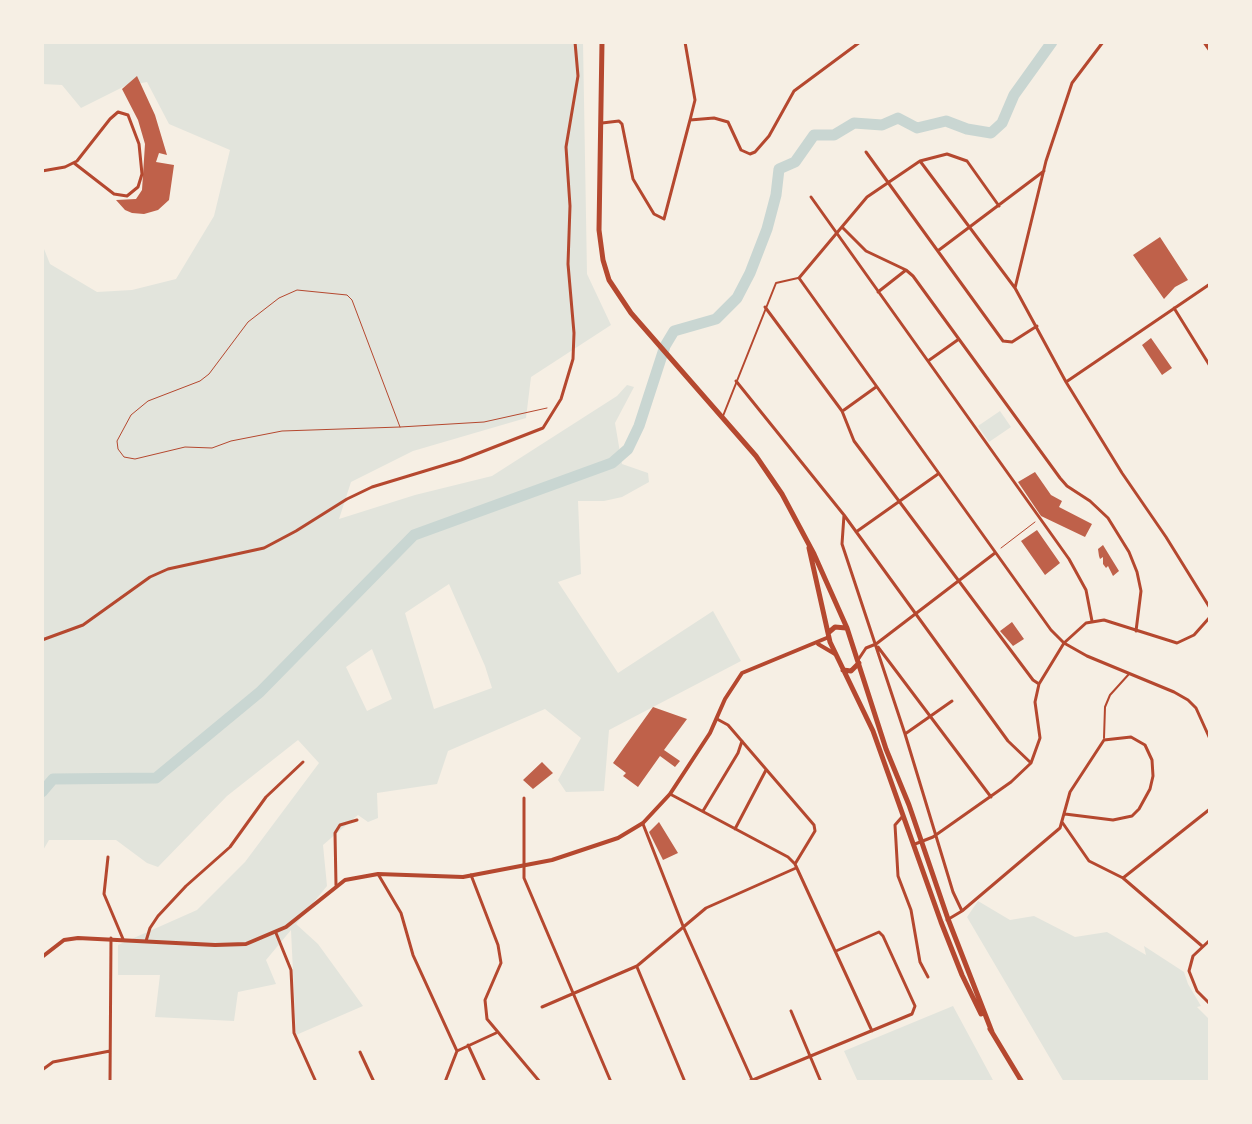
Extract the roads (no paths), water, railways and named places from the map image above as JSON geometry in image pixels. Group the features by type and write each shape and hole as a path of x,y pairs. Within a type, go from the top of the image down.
{"main road":[{"path":"602,42 599,230 603,260 614,290 770,475 806,539 847,628 886,749 992,1032"},
{"path":"1205,42 1210,49"},
{"path":"806,539 835,655 873,731 969,992 1021,1082"},
{"path":"829,635 835,627 847,628"},
{"path":"842,670 851,671 859,662"}],"street":[{"path":"42,640 83,625 150,577 168,569 264,548 372,487 461,460 543,428 557,407 573,359 566,147 578,76 575,42"},
{"path":"602,123 619,121 622,124 633,179 654,214 661,219 665,217 690,120 694,91 685,42"},
{"path":"690,120 714,118 728,122 741,150 750,154 755,152 769,136 794,91 860,42"},
{"path":"1015,288 1044,171 1072,83 1103,42"},
{"path":"42,171 74,163 101,134 110,119 118,112 128,115 139,144 142,174 138,187 127,196 114,194 74,163"},
{"path":"866,152 1003,341 1012,342 1037,326"},
{"path":"723,416 776,283 799,278 867,197 887,181 920,161 947,154 967,161 999,206"},
{"path":"920,161 1015,288 1066,382 1210,608"},
{"path":"939,250 1044,171"},
{"path":"811,197 1041,518 1086,590 1092,621"},
{"path":"842,228 866,251 906,270 1060,478 1098,508 1122,541 1137,572 1141,591 1136,631"},
{"path":"878,292 906,270"},
{"path":"799,278 1051,630 1064,643 1087,656 1188,700 1196,708 1210,739"},
{"path":"1066,382 1210,284"},
{"path":"765,307 842,411 854,441 1039,684"},
{"path":"1174,308 1210,366"},
{"path":"928,361 959,339"},
{"path":"736,381 844,515 1008,741 1031,763"},
{"path":"842,411 876,387"},
{"path":"856,532 938,474"},
{"path":"844,515 842,544 953,892 962,911"},
{"path":"859,662 866,648 876,644 995,553"},
{"path":"915,845 936,835 991,797 1022,774 1031,763 1040,738 1035,702 1039,684 1074,632 1092,621 1104,620 1177,643 1194,635 1210,617"},
{"path":"42,957 64,940 111,938 236,945 257,941 276,933 345,880 378,874 448,878 523,865 592,848 643,823 670,794 742,673 829,635"},
{"path":"852,642 866,648"},
{"path":"816,643 835,655"},
{"path":"876,644 991,797"},
{"path":"941,922 962,911 1055,833 1065,814 1070,792 1104,740 1105,707 1110,695 1129,674"},
{"path":"905,734 952,701"},
{"path":"542,1007 637,966 714,904 796,866 816,828 728,725 717,719"},
{"path":"1065,814 1113,820 1123,818 1139,809 1150,789 1152,760 1145,745 1131,737 1104,740"},
{"path":"702,812 738,753 742,741"},
{"path":"146,941 158,916 230,847 266,797 303,762"},
{"path":"735,829 766,770"},
{"path":"670,794 788,857 796,866 872,1031"},
{"path":"524,798 524,878 611,1082"},
{"path":"1123,878 1210,809"},
{"path":"905,815 895,825 898,876 911,910 920,962 928,977"},
{"path":"336,885 335,833 340,825 357,820"},
{"path":"1062,822 1089,861 1123,878 1202,946"},
{"path":"643,823 683,926 751,1081 912,1014 915,1006 879,932 836,951"},
{"path":"108,857 104,894 123,939"},
{"path":"378,874 407,926 413,955 457,1051"},
{"path":"471,875 498,945 501,963 485,1000 487,1019 540,1082"},
{"path":"276,933 291,970 294,1033 316,1082"},
{"path":"110,1082 111,938"},
{"path":"1210,940 1193,956 1189,971 1197,991 1210,1004"},
{"path":"637,966 685,1082"},
{"path":"791,1011 821,1082"},
{"path":"445,1082 457,1051 496,1032"},
{"path":"468,1045 485,1082"},
{"path":"42,1070 53,1062 110,1051"},
{"path":"360,1052 374,1082"}],"waterway":[{"path":"42,792 53,779 156,778 260,692 414,535 612,463 628,449 639,426 665,346 674,331 716,319 737,298 767,229 779,169 795,162 814,135 834,135 854,123 882,125 898,118 917,128 946,121 991,133 1002,123 1014,95 1052,42"}]}
